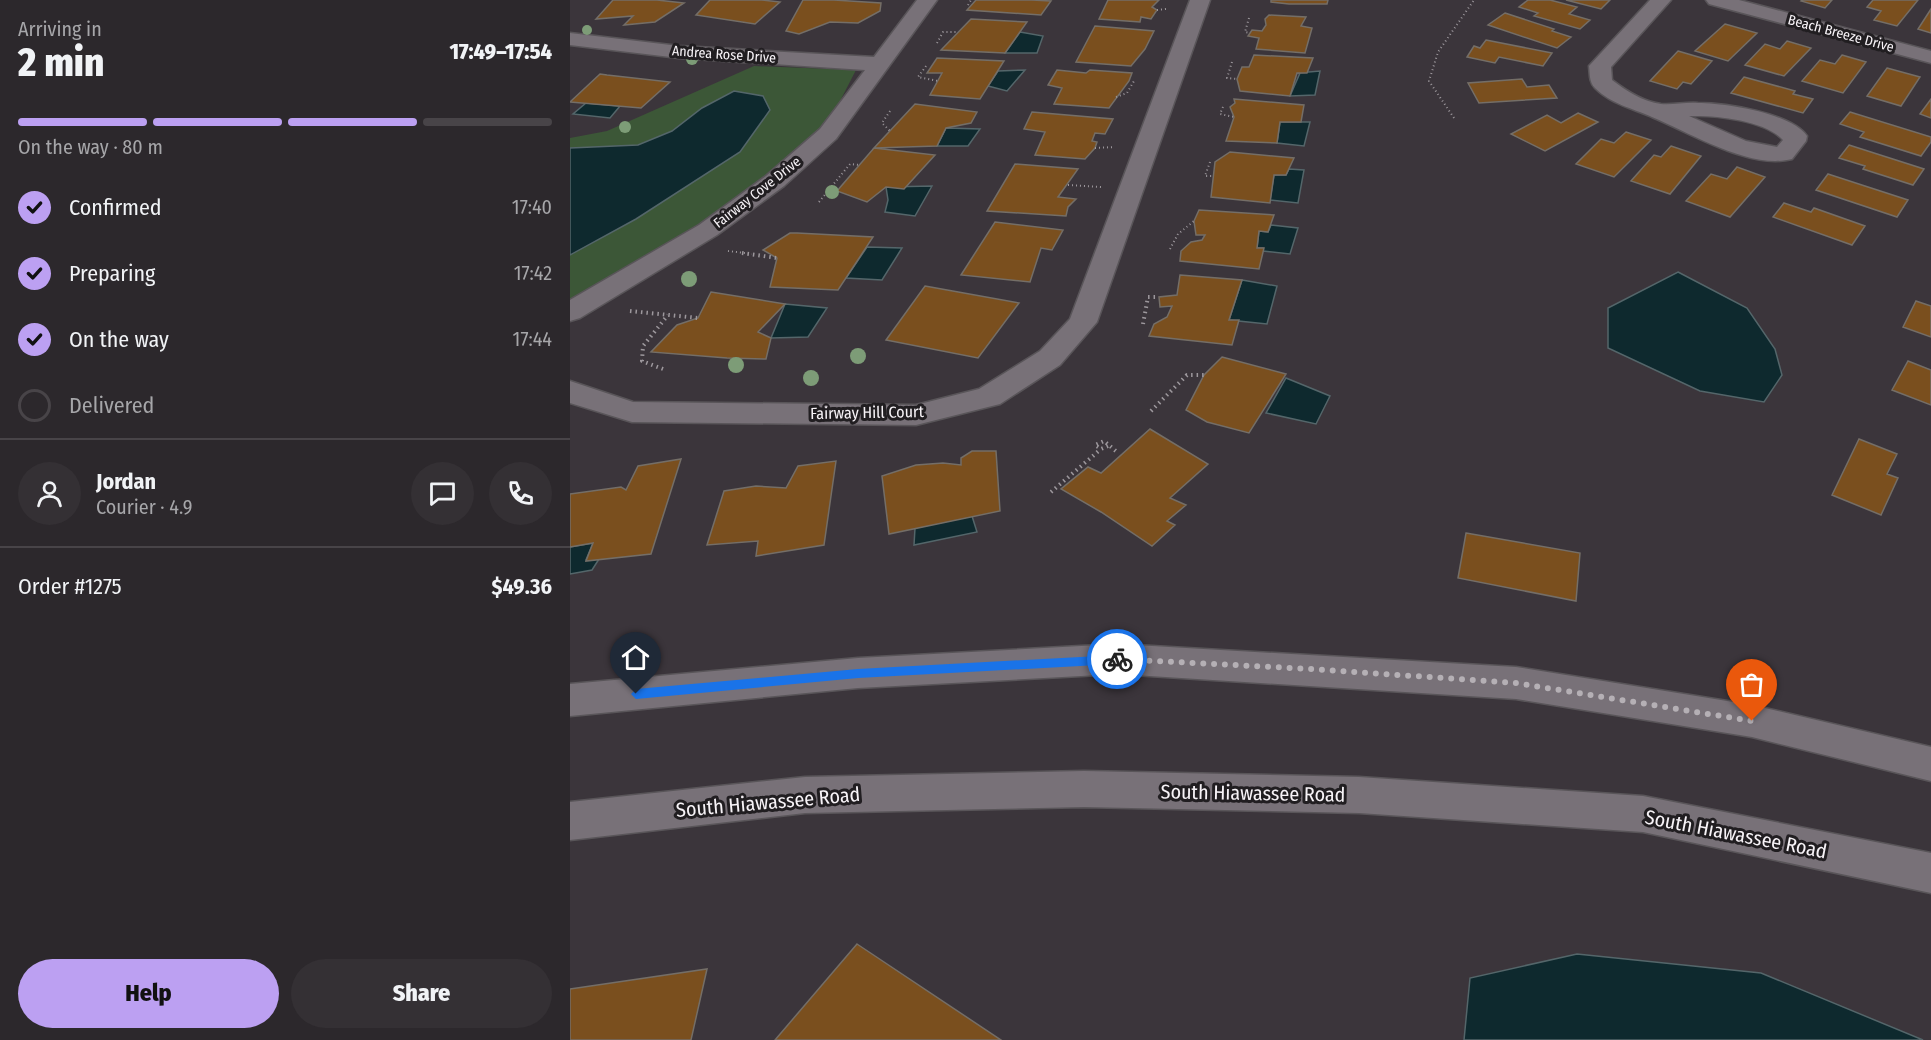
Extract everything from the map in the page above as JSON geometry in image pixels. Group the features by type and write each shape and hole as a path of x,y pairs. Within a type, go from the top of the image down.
{"street":[{"name":"Fairway Cove Drive","path":"570,312 708,230 776,182 828,134 927,0"},
{"name":"Fairway Hill Court","path":"570,391 582,397 632,412 916,415 989,397 1050,358 1083,322 1200,0"},
{"path":"1658,111 1703,108 1732,110 1771,122 1795,136 1794,141 1784,154 1770,154 1738,146 1620,97 1601,82 1600,66 1661,0"},
{"name":"Beach Breeze Drive","path":"1716,0 1931,57"},
{"name":"Andrea Rose Drive","path":"570,39 680,52 879,64"},
{"path":"570,700 858,673 1118,659 1141,660 1516,683 1752,721 1931,764"},
{"name":"South Hiawassee Road","path":"570,821 804,795 1084,789 1359,795 1643,814 1931,873"}],"path":[{"path":"968,4 971,0"},
{"path":"1454,118 1429,81 1438,52 1474,0"},
{"path":"1249,18 1245,32 1250,33"},
{"path":"937,43 943,32 956,32"},
{"path":"1232,62 1227,78 1237,79"},
{"path":"926,66 918,77 938,81"},
{"path":"1116,97 1127,93 1134,81"},
{"path":"1223,107 1221,114 1234,117"},
{"path":"890,111 882,123 890,131"},
{"path":"1210,162 1205,176 1212,176"},
{"path":"819,202 850,164 860,165"},
{"path":"1068,185 1111,188"},
{"path":"1170,249 1178,234 1194,221"},
{"path":"723,250 777,258"},
{"path":"1143,324 1148,297 1160,297"},
{"path":"624,310 698,318"},
{"path":"663,369 642,360 643,346 668,315"},
{"path":"1151,411 1187,375 1204,375"},
{"path":"1051,492 1101,449 1095,445 1104,441 1108,447 1117,452"}],"green space":[{"path":"754,66 856,70 819,142 680,247 570,307 570,138 607,131"}],"water":[{"path":"1020,32 1043,36 1037,53 1005,53"},
{"path":"1025,70 1007,91 988,86 998,71"},
{"path":"1320,71 1315,95 1290,96 1300,73 1297,73"},
{"path":"734,91 763,96 770,110 740,152 636,219 570,255 570,148 638,145 672,131 702,108"},
{"path":"586,103 620,106 610,118 573,114"},
{"path":"1280,122 1310,122 1304,146 1277,143"},
{"path":"946,128 980,129 968,146 937,146"},
{"path":"1289,169 1304,170 1298,203 1270,200 1274,175 1286,175"},
{"path":"932,186 915,216 885,212 888,200 886,187"},
{"path":"1271,225 1298,228 1290,254 1263,251 1263,248 1257,248 1259,231 1268,232"},
{"path":"867,247 902,248 882,280 846,278"},
{"path":"1678,272 1747,308 1775,349 1782,375 1764,402 1700,391 1608,348 1608,308"},
{"path":"1242,280 1277,286 1267,324 1229,320"},
{"path":"785,304 827,308 808,337 771,338"},
{"path":"1286,378 1330,396 1316,424 1266,413"},
{"path":"972,516 977,532 914,545 915,528"},
{"path":"593,543 586,560 599,559 592,570 570,574 570,547"},
{"path":"1577,954 1761,973 1923,1040 1464,1040 1470,978"}],"building":[{"path":"613,0 657,0 684,3 655,22 624,25 633,16 596,19"},
{"path":"710,0 780,2 755,24 696,15"},
{"path":"803,0 881,3 880,11 858,23 830,22 799,34 786,31"},
{"path":"976,0 1051,1 1041,15 967,10"},
{"path":"1108,0 1159,0 1152,7 1157,10 1151,19 1141,17 1140,22 1099,19"},
{"path":"1271,0 1328,0 1327,4 1289,4 1271,2"},
{"path":"1528,0 1550,0 1577,7 1569,14 1590,20 1580,29 1534,16 1538,13 1519,7"},
{"path":"1566,0 1610,0 1601,9"},
{"path":"1802,0 1832,0 1825,8"},
{"path":"1873,0 1918,0 1897,26 1874,20 1881,11 1867,7"},
{"path":"1931,9 1931,33 1918,29"},
{"path":"1505,13 1571,37 1557,48 1488,25"},
{"path":"1269,15 1306,17 1301,26 1312,28 1305,53 1256,49 1259,38 1248,36 1252,30 1262,31 1266,25 1265,19"},
{"path":"971,19 1027,22 1005,53 941,50"},
{"path":"1725,24 1757,33 1728,61 1695,51"},
{"path":"1095,26 1154,31 1145,49 1131,66 1076,62"},
{"path":"1486,40 1552,53 1543,66 1499,57 1495,63 1467,57 1474,46 1480,48"},
{"path":"1787,41 1811,48 1784,76 1745,65 1765,44 1780,49"},
{"path":"1678,51 1712,61 1691,84 1683,82 1677,89 1650,81"},
{"path":"1254,55 1313,58 1307,73 1297,73 1290,96 1240,91 1237,79 1242,67 1249,67"},
{"path":"1842,55 1866,62 1843,93 1802,81 1820,60 1835,64"},
{"path":"937,58 1004,61 980,99 930,95 942,73 927,73"},
{"path":"1887,68 1920,77 1901,106 1867,96"},
{"path":"1057,70 1086,73 1090,70 1132,73 1129,81 1109,108 1054,104 1062,88 1048,85"},
{"path":"600,74 670,82 641,108 570,102"},
{"path":"1744,77 1795,91 1793,94 1813,99 1803,113 1731,93"},
{"path":"1522,79 1527,87 1549,85 1557,98 1479,103 1468,83"},
{"path":"1234,99 1304,105 1301,122 1280,122 1277,143 1226,141 1234,117 1230,107 1235,103"},
{"path":"1931,99 1931,118 1920,114"},
{"path":"915,104 977,112 971,123 946,128 937,146 874,148"},
{"path":"1032,112 1113,119 1105,134 1095,133 1092,141 1097,142 1095,148 1085,159 1035,155 1045,132 1024,129"},
{"path":"1850,112 1931,137 1931,142 1921,156 1860,137 1864,132 1840,124"},
{"path":"1578,113 1598,122 1545,151 1511,134 1547,115 1561,123"},
{"path":"1626,132 1651,140 1614,177 1576,164 1601,139 1614,143"},
{"path":"1849,145 1924,169 1913,185 1863,169 1865,166 1839,158"},
{"path":"1671,146 1701,156 1670,194 1631,181 1654,155 1661,157"},
{"path":"874,148 935,155 904,189 886,187 867,202 837,191"},
{"path":"1230,152 1294,158 1286,175 1274,175 1270,203 1211,197 1215,162"},
{"path":"1015,164 1078,169 1058,197 1076,199 1068,207 1066,216 987,211"},
{"path":"1737,167 1765,177 1730,217 1686,201 1711,174 1727,179"},
{"path":"1828,174 1908,200 1897,217 1816,190"},
{"path":"1784,203 1811,212 1814,208 1865,226 1852,245 1773,217"},
{"path":"1199,210 1274,215 1268,232 1259,231 1257,248 1264,248 1259,269 1180,261 1181,251 1191,242 1202,240 1205,235 1196,235 1194,221"},
{"path":"995,222 1063,230 1052,250 1041,248 1030,282 961,275"},
{"path":"790,233 873,237 838,290 770,287 777,258 763,250"},
{"path":"1180,275 1242,280 1229,320 1239,320 1232,345 1149,336 1154,324 1167,317 1172,306 1160,307 1159,297 1177,295"},
{"path":"925,286 1019,303 978,358 886,340"},
{"path":"711,292 785,304 758,332 771,338 766,359 651,352 677,325 698,318"},
{"path":"1916,301 1931,306 1931,337 1903,327"},
{"path":"1222,357 1286,374 1249,433 1207,422 1186,410 1204,375"},
{"path":"1908,361 1931,370 1931,405 1892,390"},
{"path":"1150,429 1208,464 1170,498 1186,505 1167,521 1175,525 1152,546 1061,489 1088,467 1101,473"},
{"path":"1859,439 1897,454 1887,474 1898,478 1881,515 1832,495"},
{"path":"972,451 996,451 1000,511 889,534 882,476 916,465 943,463 961,465 961,458"},
{"path":"681,459 651,554 586,561 593,543 570,547 570,494 621,487 626,490 638,466"},
{"path":"836,461 824,545 756,556 758,541 707,545 724,491 756,486 786,488 798,466"},
{"path":"1466,533 1580,553 1576,601 1458,578"},
{"path":"857,944 1001,1040 775,1040"},
{"path":"707,969 691,1040 570,1040 570,989"}],"way so far":[{"path":"1117,659 1516,683 1752,721"}],"route":[{"path":"636,694 858,673 1117,659"}]}
